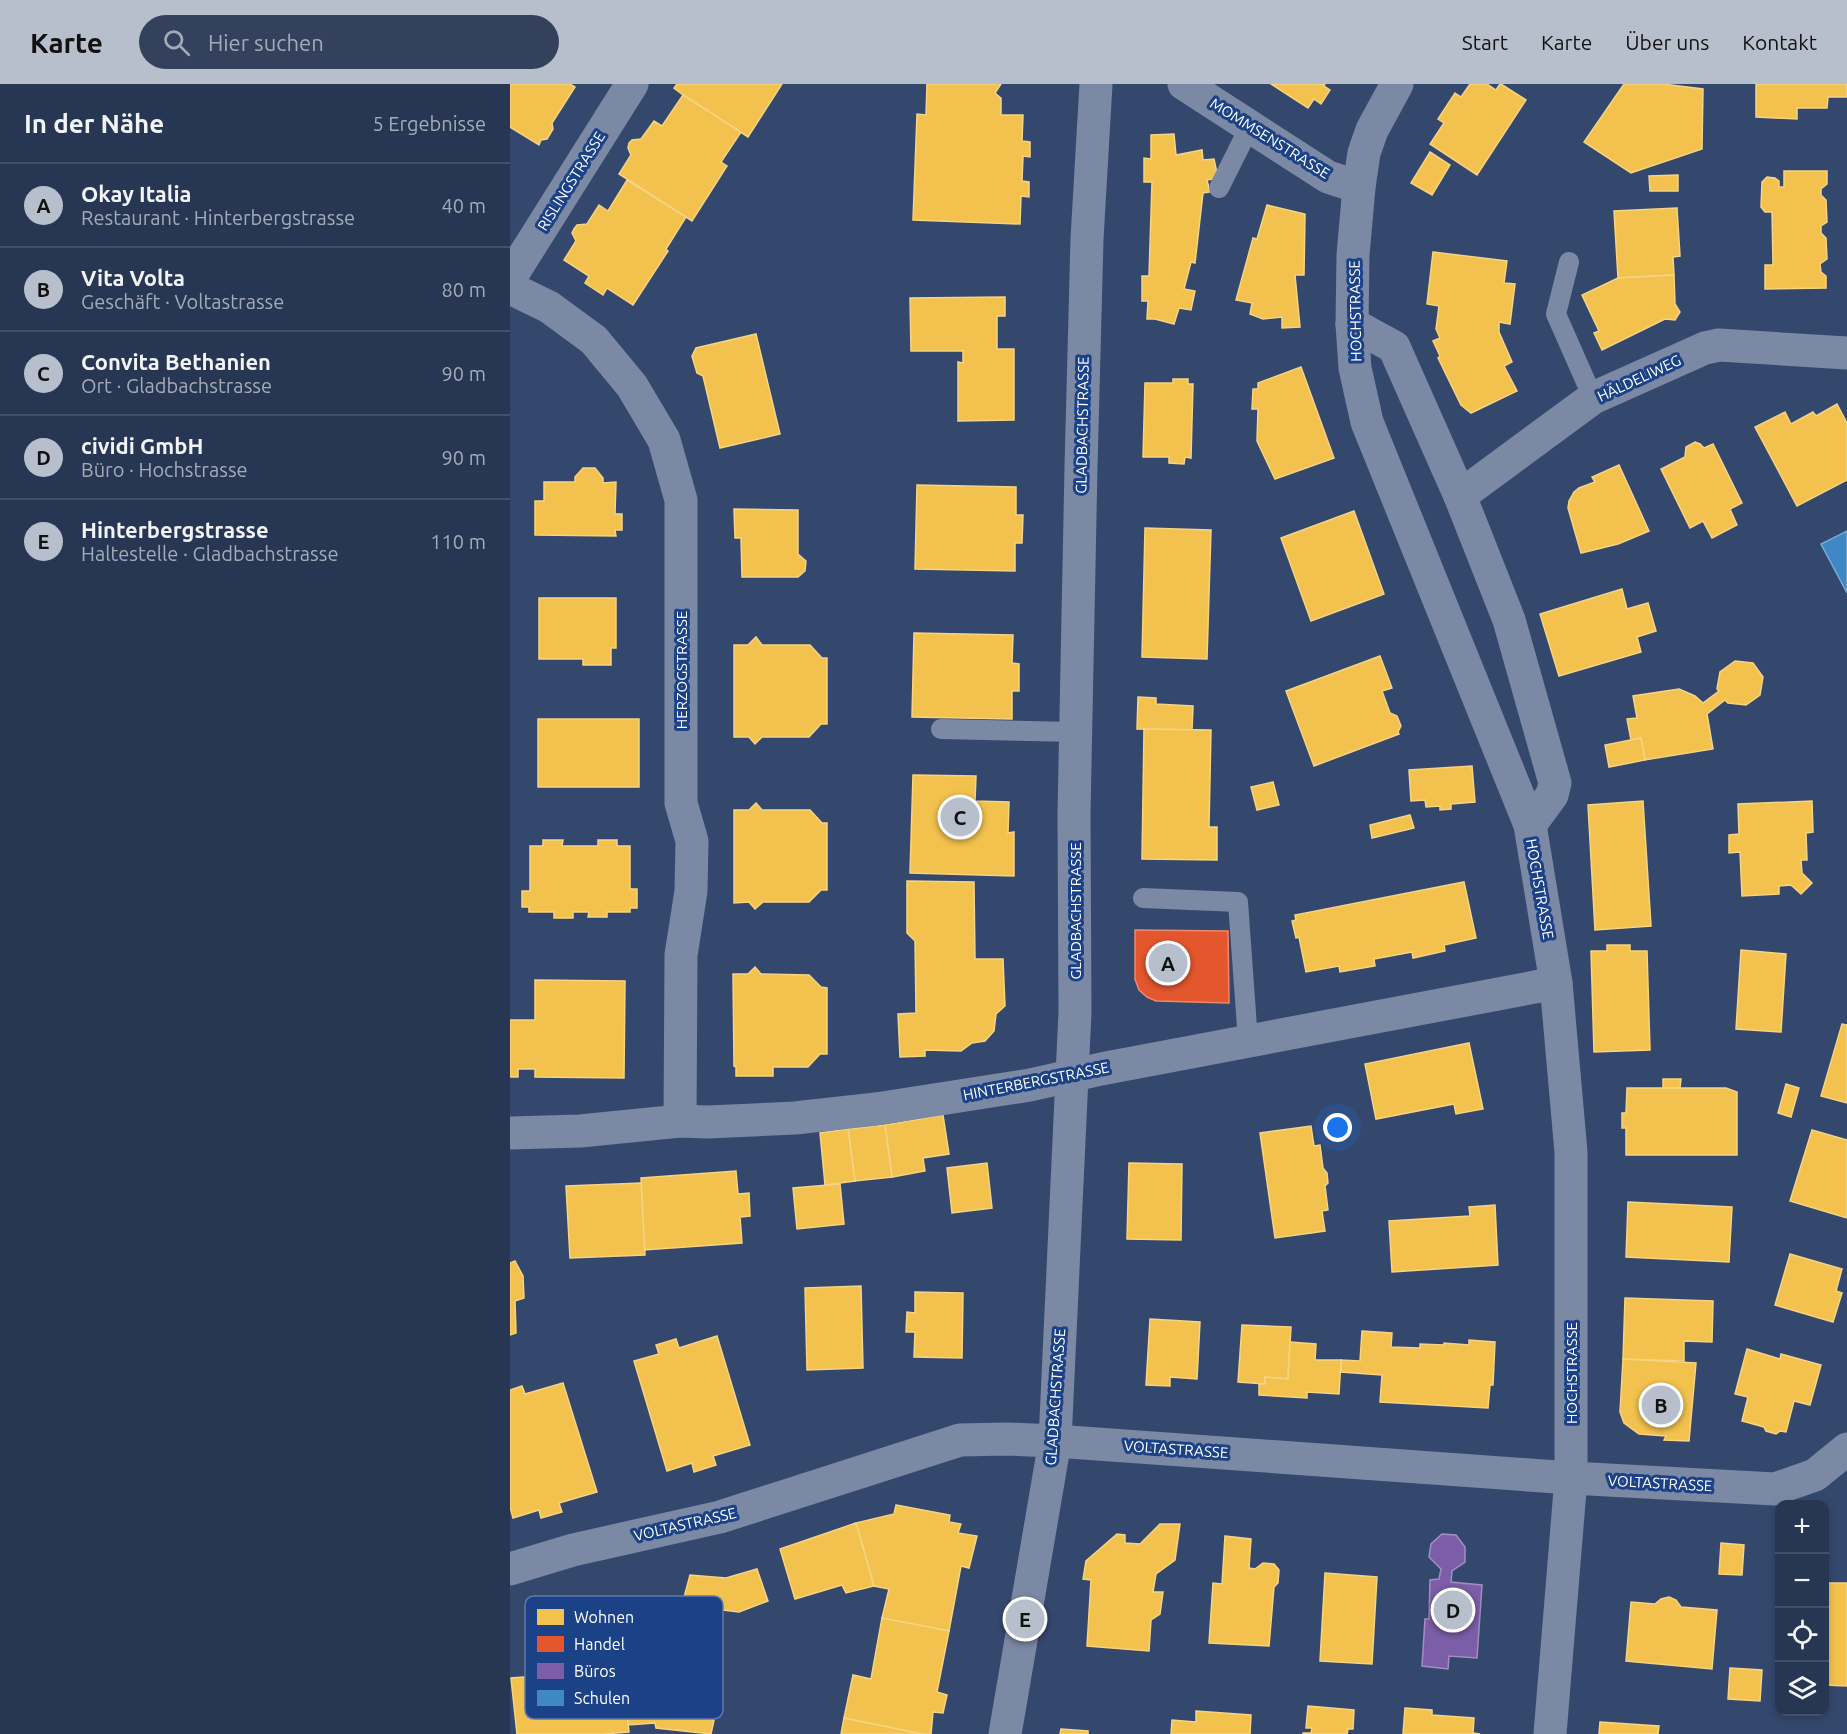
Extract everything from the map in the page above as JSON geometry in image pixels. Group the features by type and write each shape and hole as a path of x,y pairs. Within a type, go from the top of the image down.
{"street":[{"name":"RISLINGSTRASSE","path":"510,278 632,84"},
{"name":"GLADBACHSTRASSE","path":"1005,1734 1054,1441 1075,1012 1074,814 1086,251 1096,84"},
{"name":"MOMMSENSTRASSE","path":"1184,84 1328,177 1359,187"},
{"name":"HOCHSTRASSE","path":"1397,84 1372,130 1364,153 1353,255 1352,324 1355,368 1367,422 1530,825 1556,983 1571,1152 1571,1478 1550,1734"},
{"name":"HERZOGSTRASSE","path":"510,288 549,307 594,340 632,386 664,440 681,500 681,803 692,841 691,891 681,955 680,1121"},
{"path":"1352,324 1394,347 1460,496 1509,620 1555,783 1552,795 1530,825"},
{"name":"HÄLDELIWEG","path":"1460,496 1593,398 1705,348 1719,345 1847,353"},
{"name":"HINTERBERGSTRASSE","path":"510,1133 580,1131 680,1121 795,1118 876,1109 1030,1085 1556,983"},
{"name":"VOLTASTRASSE","path":"510,1569 573,1550 720,1517 960,1440 1054,1441 1571,1478 1775,1489 1815,1475 1847,1449"}],"lane":[{"path":"1220,188 1250,126"},
{"path":"1569,262 1556,314 1593,398"},
{"path":"941,729 1076,732"},
{"path":"1143,898 1238,902 1248,1041"}],"building: Wohnen":[{"path":"510,84 570,84 575,87 552,123 553,129 547,139 541,140 539,145 510,127"},
{"path":"677,84 782,84 748,137 683,95 674,88"},
{"path":"927,84 1001,84 995,93 1001,98 1001,115 1023,115 1022,141 1030,142 1030,157 1023,156 1022,181 1029,182 1029,197 1021,196 1020,224 913,220 917,114 926,115"},
{"path":"1271,84 1325,84 1324,86 1330,90 1321,104 1314,99 1308,108"},
{"path":"1470,84 1487,84 1496,90 1501,84 1526,100 1477,175 1430,144 1444,123 1438,119 1455,93 1461,97"},
{"path":"1624,84 1663,84 1703,89 1702,149 1631,173 1584,142"},
{"path":"1756,84 1847,84 1847,97 1828,97 1827,108 1797,108 1797,119 1756,117"},
{"path":"683,95 741,132 721,162 727,166 692,221 619,174 631,155 628,148 629,143 632,140 641,139 654,121 662,126"},
{"path":"1174,134 1176,155 1202,150 1203,160 1214,159 1218,178 1207,180 1210,192 1203,193 1195,263 1191,262 1184,289 1195,291 1191,310 1179,308 1174,324 1147,319 1148,301 1142,301 1142,276 1149,276 1152,182 1144,182 1144,158 1151,159 1151,135"},
{"path":"1430,152 1450,165 1432,195 1411,183"},
{"path":"1784,171 1827,171 1827,184 1821,189 1821,195 1826,200 1827,222 1821,226 1821,233 1826,238 1827,259 1820,264 1821,272 1826,276 1826,288 1765,289 1765,265 1773,265 1772,212 1765,212 1761,207 1762,182 1767,177 1775,178 1779,181 1779,187 1784,187"},
{"path":"1678,175 1678,191 1650,191 1649,176"},
{"path":"627,180 686,217 666,249 668,251 633,305 607,288 603,295 585,283 589,276 564,260 576,241 572,233 577,225 587,224 599,205 608,211"},
{"path":"1267,205 1305,214 1304,275 1295,275 1300,327 1282,328 1282,317 1263,319 1250,314 1252,303 1236,300 1253,238 1257,239"},
{"path":"1677,208 1680,256 1673,257 1674,275 1618,278 1614,211"},
{"path":"1433,252 1507,261 1504,283 1515,284 1510,324 1499,322 1499,332 1512,362 1504,366 1517,391 1471,413 1461,405 1438,358 1440,356 1433,341 1440,338 1436,329 1439,306 1427,304"},
{"path":"1674,275 1675,304 1680,312 1675,320 1665,319 1602,350 1594,333 1599,331 1582,295 1618,278"},
{"path":"1005,297 1005,316 997,316 997,349 1014,349 1014,420 958,421 958,362 963,363 963,351 911,351 910,298"},
{"path":"756,334 780,434 720,448 703,376 697,373 692,356 696,348"},
{"path":"1301,367 1334,458 1275,479 1257,441 1258,409 1252,409 1253,389 1258,389 1258,383"},
{"path":"1173,379 1188,379 1188,384 1193,384 1191,458 1185,457 1184,464 1169,463 1169,457 1143,457 1145,383 1173,383"},
{"path":"1837,404 1847,423 1847,480 1797,506 1755,427 1785,412 1791,424 1813,412 1816,416"},
{"path":"1695,442 1704,448 1713,444 1742,503 1730,509 1737,525 1712,538 1703,521 1690,528 1661,469 1685,457 1686,447"},
{"path":"1619,465 1649,531 1618,544 1581,553 1568,508 1569,501 1579,488 1595,482 1592,477"},
{"path":"583,468 595,468 603,478 603,483 616,482 615,514 622,514 622,530 615,530 616,536 535,535 535,501 544,501 544,482 575,482 575,477"},
{"path":"917,485 1016,487 1016,515 1023,515 1022,543 1015,543 1015,571 915,569"},
{"path":"734,509 798,510 798,554 806,561 805,571 798,577 742,577 741,538 735,538"},
{"path":"1354,511 1384,594 1311,621 1281,538"},
{"path":"1145,528 1211,530 1207,659 1142,657"},
{"path":"1622,589 1627,609 1648,603 1656,631 1637,637 1641,652 1559,676 1540,614"},
{"path":"539,598 616,598 616,648 611,648 611,665 583,665 583,659 539,659"},
{"path":"914,633 1013,635 1012,663 1019,664 1019,691 1012,691 1012,719 912,717"},
{"path":"756,637 762,645 810,645 822,658 827,658 827,724 821,724 809,737 762,737 755,744 749,737 734,737 734,645 748,645"},
{"path":"1380,656 1392,688 1382,691 1390,713 1397,716 1401,726 1399,734 1314,766 1286,691"},
{"path":"1735,661 1753,663 1763,677 1760,695 1746,705 1728,703 1725,700 1707,714 1713,749 1645,760 1641,738 1631,740 1627,719 1637,718 1633,696 1679,689 1695,696 1703,703 1719,691 1717,689 1720,672"},
{"path":"1138,697 1156,698 1156,704 1193,706 1192,730 1137,729"},
{"path":"538,719 639,719 639,787 538,787"},
{"path":"1144,729 1211,730 1209,827 1217,827 1217,860 1142,859"},
{"path":"1641,738 1645,760 1609,767 1605,745"},
{"path":"1472,766 1475,802 1451,804 1451,809 1440,810 1440,806 1426,807 1425,800 1411,801 1409,770"},
{"path":"913,775 976,776 975,801 1009,802 1008,833 1014,832 1014,876 910,873"},
{"path":"1273,782 1279,805 1257,810 1251,787"},
{"path":"1643,801 1651,926 1595,930 1588,805"},
{"path":"1812,801 1813,832 1806,833 1807,860 1801,860 1802,873 1812,883 1801,894 1791,885 1779,886 1779,894 1742,896 1740,852 1729,853 1729,835 1739,834 1738,804"},
{"path":"756,803 762,810 810,810 822,823 827,823 827,890 821,890 809,902 763,902 755,909 749,902 734,903 734,810 749,810"},
{"path":"1410,815 1414,828 1372,838 1370,825"},
{"path":"543,840 563,840 562,846 598,846 598,840 617,840 617,846 630,846 630,889 637,889 637,908 630,908 630,912 607,912 607,917 588,917 589,912 573,912 573,918 554,918 554,912 529,912 529,907 522,907 522,891 530,891 530,846 543,846"},
{"path":"907,881 974,882 975,959 1003,959 1005,1006 996,1014 994,1031 985,1041 972,1043 961,1051 925,1050 925,1056 900,1057 898,1014 916,1013 915,941 907,933"},
{"path":"1464,882 1476,938 1444,945 1445,951 1413,958 1412,952 1374,959 1375,966 1340,972 1339,966 1306,972 1299,937 1296,938 1292,921 1296,920 1295,915"},
{"path":"1607,945 1630,945 1630,951 1647,951 1650,1050 1594,1052 1591,951 1607,951"},
{"path":"1741,950 1786,954 1781,1032 1736,1029"},
{"path":"755,967 761,974 809,975 821,987 827,988 827,1054 820,1054 808,1067 773,1067 773,1076 736,1076 733,974 748,974"},
{"path":"535,980 625,981 624,1078 535,1077 535,1069 518,1069 518,1077 510,1077 510,1020 535,1020"},
{"path":"1842,1024 1847,1025 1847,1103 1821,1096"},
{"path":"1469,1043 1483,1109 1456,1114 1454,1104 1376,1119 1365,1064"},
{"path":"1663,1079 1681,1079 1680,1088 1663,1088"},
{"path":"1786,1084 1799,1088 1791,1117 1778,1113"},
{"path":"1627,1088 1726,1088 1737,1092 1737,1155 1626,1155 1626,1128 1622,1128 1622,1113 1626,1113"},
{"path":"943,1115 949,1154 923,1158 925,1171 892,1177 885,1125"},
{"path":"885,1125 892,1177 855,1181 848,1129"},
{"path":"1311,1126 1314,1146 1320,1145 1323,1168 1327,1173 1328,1183 1325,1186 1328,1210 1322,1211 1325,1231 1275,1238 1260,1133"},
{"path":"848,1129 855,1181 825,1185 820,1133"},
{"path":"1812,1130 1847,1140 1847,1218 1790,1201"},
{"path":"987,1163 992,1208 952,1213 947,1168"},
{"path":"1129,1163 1182,1164 1181,1240 1127,1239"},
{"path":"736,1171 738,1194 749,1193 750,1216 740,1217 742,1243 644,1250 641,1178"},
{"path":"641,1183 645,1255 570,1258 566,1186"},
{"path":"840,1184 844,1224 797,1229 793,1188"},
{"path":"1628,1202 1732,1207 1729,1262 1626,1257"},
{"path":"1495,1205 1498,1265 1392,1272 1389,1221 1470,1216 1469,1207"},
{"path":"1790,1254 1842,1269 1836,1291 1842,1293 1833,1322 1775,1305"},
{"path":"515,1261 523,1276 524,1298 515,1301 516,1333 510,1335 510,1263"},
{"path":"861,1286 863,1368 807,1370 805,1288"},
{"path":"915,1292 963,1293 962,1358 914,1357 915,1332 906,1332 907,1312 915,1313"},
{"path":"1625,1298 1713,1301 1712,1342 1684,1341 1684,1361 1623,1359"},
{"path":"1150,1319 1200,1322 1197,1379 1170,1377 1170,1386 1146,1385"},
{"path":"1242,1325 1291,1327 1288,1379 1265,1377 1265,1384 1238,1382"},
{"path":"1362,1331 1392,1333 1391,1347 1420,1348 1420,1344 1444,1345 1444,1343 1469,1345 1469,1340 1495,1342 1493,1385 1490,1385 1488,1408 1380,1402 1382,1375 1341,1372 1341,1360 1360,1361"},
{"path":"717,1336 750,1445 713,1456 716,1465 694,1472 692,1463 667,1471 634,1361 659,1354 656,1345 676,1339 679,1348"},
{"path":"1290,1342 1316,1344 1315,1360 1341,1360 1339,1394 1307,1392 1307,1398 1259,1395 1259,1384 1265,1384 1265,1377 1288,1379"},
{"path":"1747,1349 1780,1359 1781,1354 1821,1365 1810,1405 1794,1401 1786,1432 1780,1431 1776,1434 1766,1431 1764,1427 1742,1421 1748,1397 1735,1394"},
{"path":"1623,1359 1696,1363 1689,1441 1664,1440 1666,1436 1639,1434 1624,1423 1620,1412"},
{"path":"563,1383 597,1492 559,1503 562,1512 541,1518 539,1510 513,1518 510,1507 510,1390 522,1386 525,1394"},
{"path":"896,1505 950,1515 949,1522 961,1524 958,1533 977,1536 969,1568 961,1566 949,1631 882,1618 889,1589 874,1586 856,1523 894,1514"},
{"path":"856,1523 874,1586 846,1593 842,1585 795,1599 780,1549"},
{"path":"1160,1524 1180,1524 1175,1560 1156,1574 1153,1592 1163,1592 1160,1614 1151,1620 1149,1651 1087,1646 1091,1580 1083,1579 1086,1561 1117,1534 1125,1535 1125,1543 1140,1544"},
{"path":"1225,1536 1251,1539 1249,1568 1255,1569 1263,1563 1274,1564 1279,1570 1278,1583 1274,1587 1269,1646 1209,1643 1213,1583 1222,1584"},
{"path":"1721,1543 1744,1545 1742,1575 1719,1574"},
{"path":"757,1569 768,1601 739,1612 723,1610 723,1596 684,1596 690,1575 726,1578"},
{"path":"1325,1573 1377,1577 1372,1664 1320,1661"},
{"path":"1829,1583 1847,1583 1847,1686 1829,1685"},
{"path":"1669,1597 1676,1600 1681,1607 1717,1610 1712,1669 1626,1661 1631,1602 1655,1604"},
{"path":"882,1618 949,1631 937,1692 947,1695 943,1713 933,1712 931,1734 844,1718 853,1675 871,1679"},
{"path":"1730,1668 1762,1670 1760,1701 1728,1699"},
{"path":"525,1677 525,1719 628,1719 629,1732 517,1734 511,1678"},
{"path":"1308,1706 1354,1710 1353,1729 1348,1729 1347,1734 1303,1734 1311,1733 1312,1728 1306,1728"},
{"path":"1405,1708 1432,1710 1432,1715 1474,1718 1473,1733 1480,1734 1403,1734"},
{"path":"1196,1711 1251,1715 1250,1734 1171,1734 1172,1720 1196,1722"},
{"path":"844,1718 922,1734 841,1734"},
{"path":"627,1719 714,1720 711,1734 656,1728 655,1723 628,1725"},
{"path":"1600,1722 1659,1726 1658,1734 1599,1734"},
{"path":"1061,1729 1088,1731 1088,1734 1060,1734"}],"building: Handel":[{"path":"1135,930 1228,931 1229,1003 1156,1001 1147,997 1139,990 1135,979"}],"building: Büros":[{"path":"1442,1534 1456,1535 1465,1547 1465,1562 1452,1571 1451,1582 1482,1585 1477,1658 1449,1656 1448,1669 1422,1666 1425,1619 1429,1619 1430,1580 1439,1579 1441,1569 1429,1557 1431,1544"}],"building: Schulen":[{"path":"1847,531 1847,593 1821,544"}],"place":[{"name":"Convita Bethanien","path":"960,817"},
{"name":"Okay Italia","path":"1168,963"},
{"name":"Vita Volta","path":"1661,1405"},
{"name":"cividi GmbH","path":"1453,1610"},
{"name":"Hinterbergstrasse","path":"1025,1619"}]}
